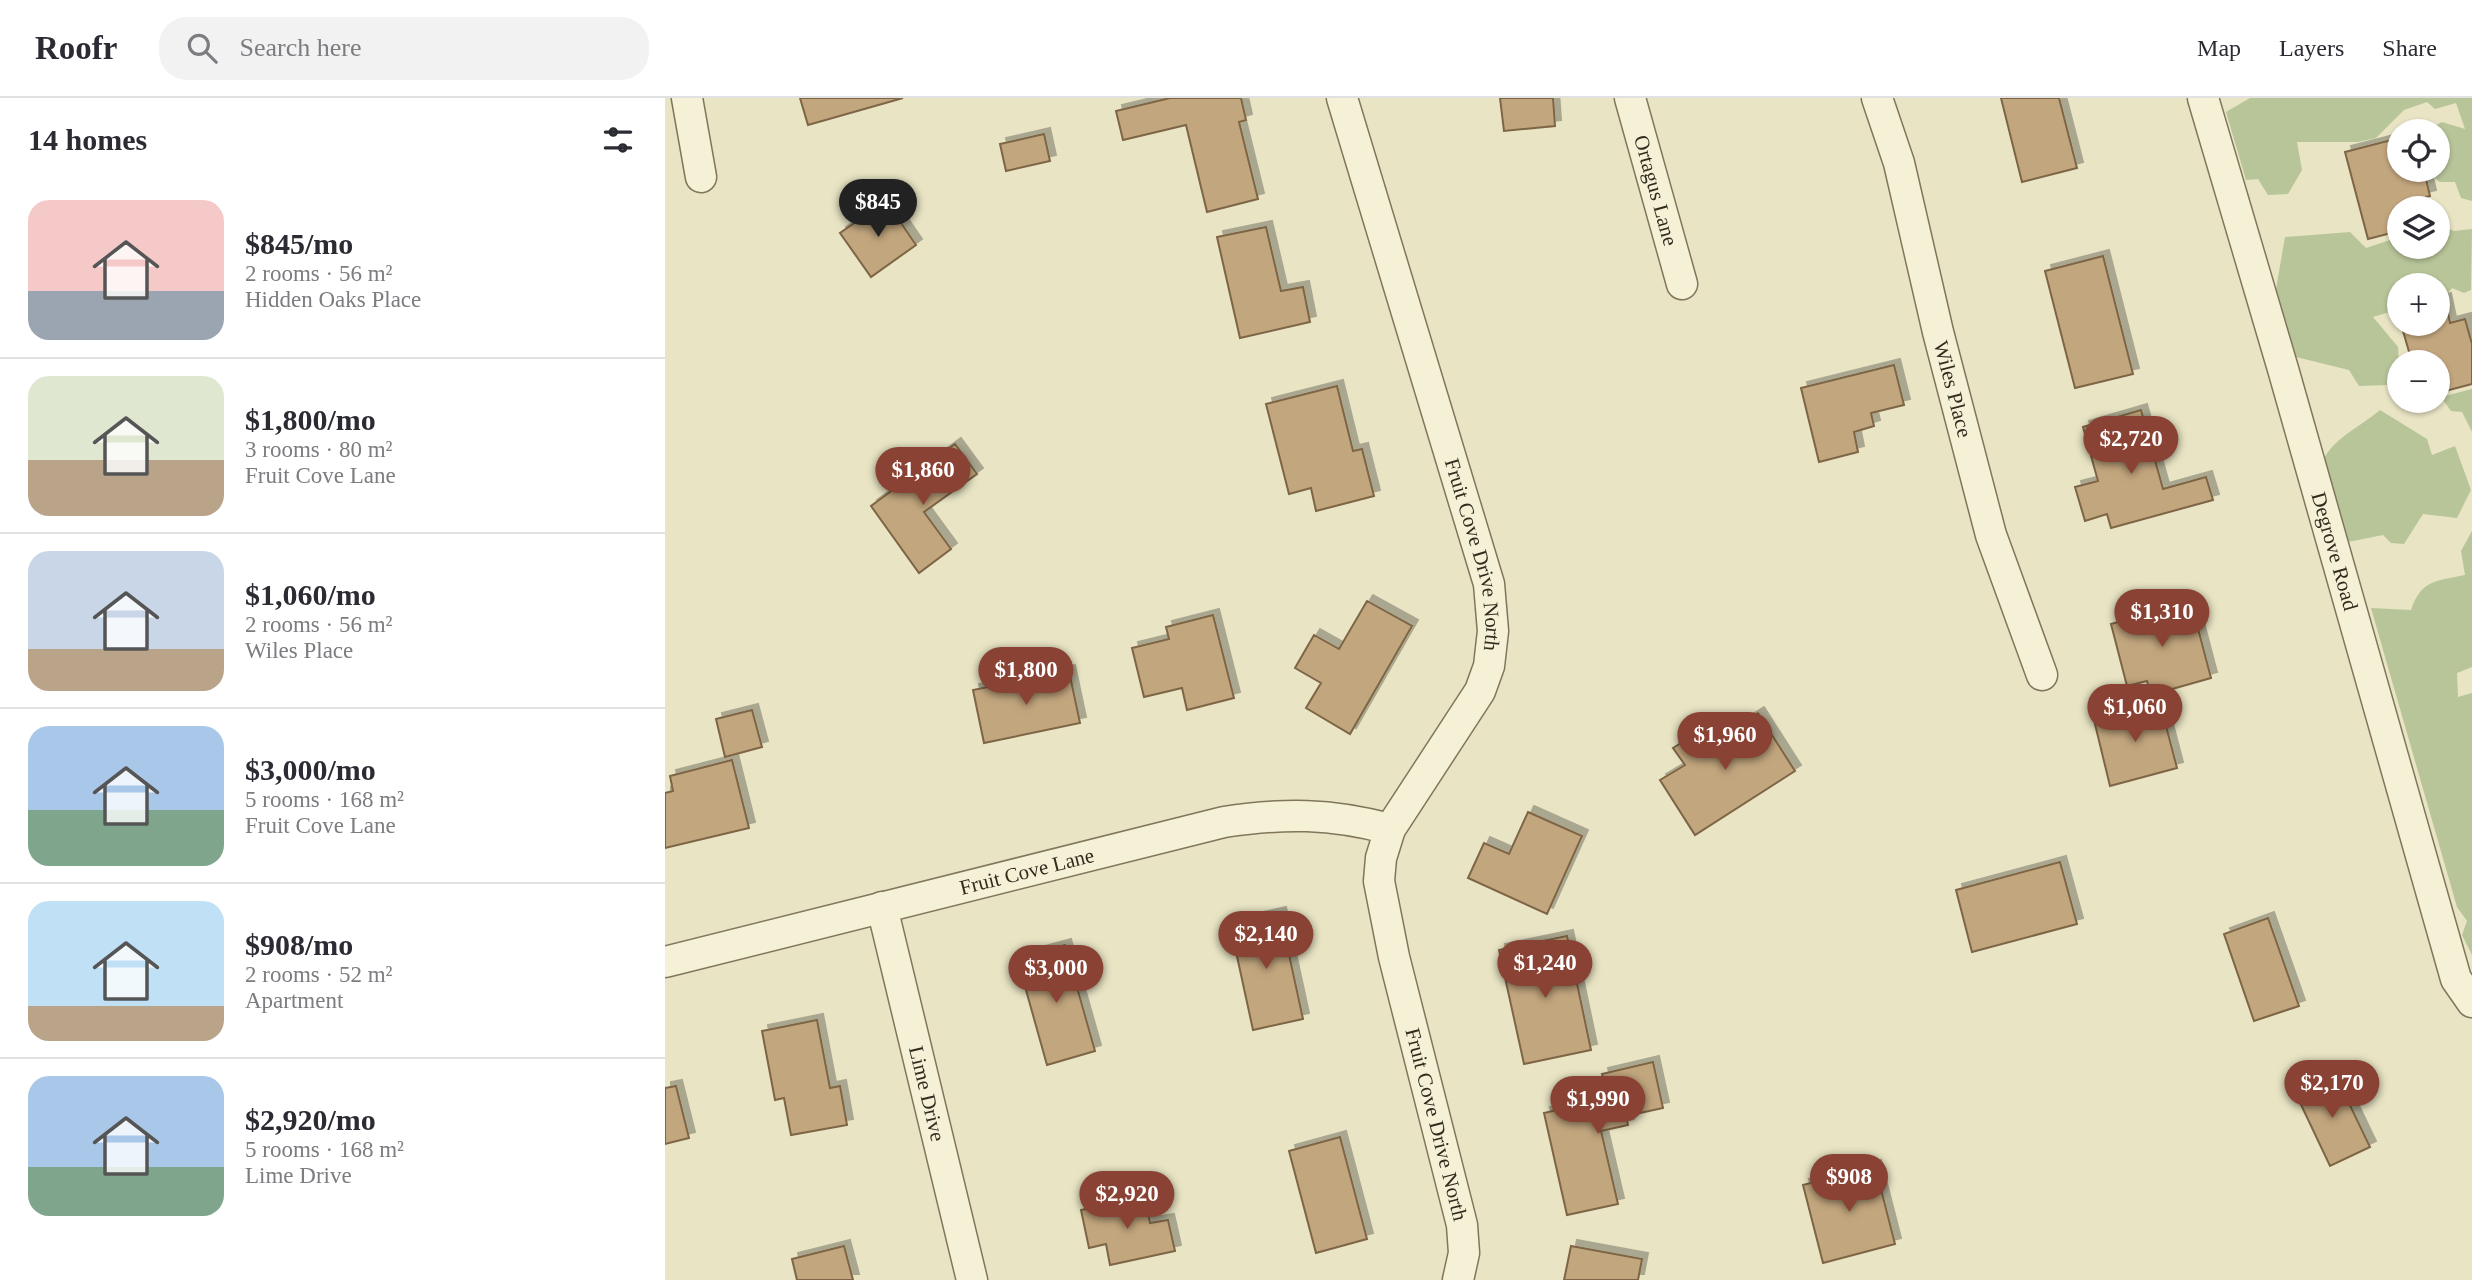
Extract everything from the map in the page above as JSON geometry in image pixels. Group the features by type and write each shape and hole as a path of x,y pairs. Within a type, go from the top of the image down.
{"street":[{"path":"687,98 701,177"},
{"name":"Fruit Cove Drive North","path":"1342,98 1489,584 1493,631 1489,666 1480,691 1390,829 1381,858 1379,881 1394,957 1462,1225 1464,1253 1458,1280"},
{"name":"Ortagus Lane","path":"1630,98 1682,284"},
{"name":"Wiles Place","path":"1877,98 1899,163 1938,332 1991,535 2042,675"},
{"name":"Degrove Road","path":"2203,98 2456,979 2472,1002"},
{"name":"Fruit Cove Lane","path":"665,962 1236,820 1273,815 1324,815 1390,829"},
{"name":"Lime Drive","path":"881,907 972,1280"}],"green space":[{"path":"2250,98 2472,98 2472,201 2461,198 2455,182 2450,182 2450,124 2465,129 2456,103 2435,109 2427,102 2404,110 2395,119 2387,119 2387,127 2376,138 2358,142 2297,142 2302,170 2288,194 2268,195 2258,179 2246,180 2226,112"},
{"path":"2472,229 2471,290 2464,293 2452,288 2450,291 2450,273 2387,273 2387,313 2373,317 2398,347 2398,350 2387,350 2387,385 2359,386 2349,370 2296,357 2276,289 2285,237 2350,232 2366,248 2387,241 2387,259 2450,259 2450,230"},
{"path":"2472,389 2472,432 2462,412 2450,410 2450,395"},
{"path":"2380,410 2427,439 2432,455 2455,446 2471,490 2457,518 2423,514 2404,544 2391,543 2383,535 2348,542 2323,460 2341,438"},
{"path":"2472,531 2472,667 2457,673 2458,697 2472,693 2472,955 2462,935 2467,921 2457,907 2371,608 2411,610 2425,587 2465,575 2461,551"}],"building":[{"path":"800,98 903,98 808,125"},
{"path":"1170,98 1241,98 1246,120 1239,122 1258,199 1207,212 1186,125 1123,140 1116,111"},
{"path":"1500,98 1553,98 1555,126 1504,131"},
{"path":"2001,98 2059,98 2077,168 2022,182"},
{"path":"1044,134 1050,161 1006,171 1000,144"},
{"path":"2387,141 2387,182 2427,182 2430,196 2387,196 2387,234 2368,239 2345,152"},
{"path":"886,201 916,245 871,277 840,233"},
{"path":"1266,227 1281,291 1303,287 1310,322 1240,338 1217,237"},
{"path":"2103,256 2133,374 2075,388 2045,271"},
{"path":"2465,319 2472,344 2472,384 2450,390 2450,350 2409,350 2404,336 2450,336 2450,323"},
{"path":"1894,365 1904,405 1871,413 1874,426 1854,432 1858,452 1819,462 1801,388"},
{"path":"1337,386 1353,451 1362,449 1374,496 1316,511 1311,488 1289,494 1266,404"},
{"path":"2141,410 2163,489 2206,477 2213,500 2111,528 2107,514 2085,521 2075,487 2098,481 2083,427"},
{"path":"955,444 977,474 924,512 951,549 919,573 871,506"},
{"path":"1367,601 1412,626 1350,734 1306,708 1321,683 1295,668 1314,635 1339,649"},
{"path":"2191,602 2211,678 2151,695 2147,681 2127,686 2111,624"},
{"path":"1213,615 1234,698 1187,710 1182,688 1144,697 1132,648 1169,639 1166,627"},
{"path":"1069,671 1080,723 984,743 973,690"},
{"path":"2160,703 2177,768 2110,786 2094,720"},
{"path":"752,710 762,747 725,757 716,719"},
{"path":"1758,713 1795,771 1695,835 1660,780 1685,765 1673,748 1706,727 1715,740"},
{"path":"732,760 749,828 665,848 665,793 673,791 670,776"},
{"path":"1528,812 1582,836 1547,914 1468,878 1484,843 1509,854"},
{"path":"2060,862 2077,924 1972,952 1956,890"},
{"path":"1280,913 1303,1019 1253,1030 1230,924"},
{"path":"2268,918 2299,1006 2254,1021 2224,934"},
{"path":"1567,936 1591,1050 1524,1064 1499,950"},
{"path":"1065,945 1095,1051 1047,1065 1017,958"},
{"path":"817,1020 830,1088 840,1086 847,1125 791,1135 784,1098 775,1100 762,1031"},
{"path":"1653,1062 1663,1108 1626,1116 1628,1125 1601,1131 1618,1204 1567,1215 1544,1113 1608,1098 1602,1074"},
{"path":"2335,1074 2370,1147 2330,1166 2295,1092"},
{"path":"676,1086 689,1138 665,1144 665,1088"},
{"path":"1340,1137 1367,1239 1316,1253 1289,1151"},
{"path":"1875,1166 1895,1244 1823,1263 1803,1185"},
{"path":"1145,1196 1150,1223 1168,1220 1175,1251 1110,1265 1106,1244 1089,1248 1081,1210"},
{"path":"844,1246 853,1280 797,1280 792,1259"},
{"path":"1571,1246 1642,1259 1638,1280 1564,1280"}]}
